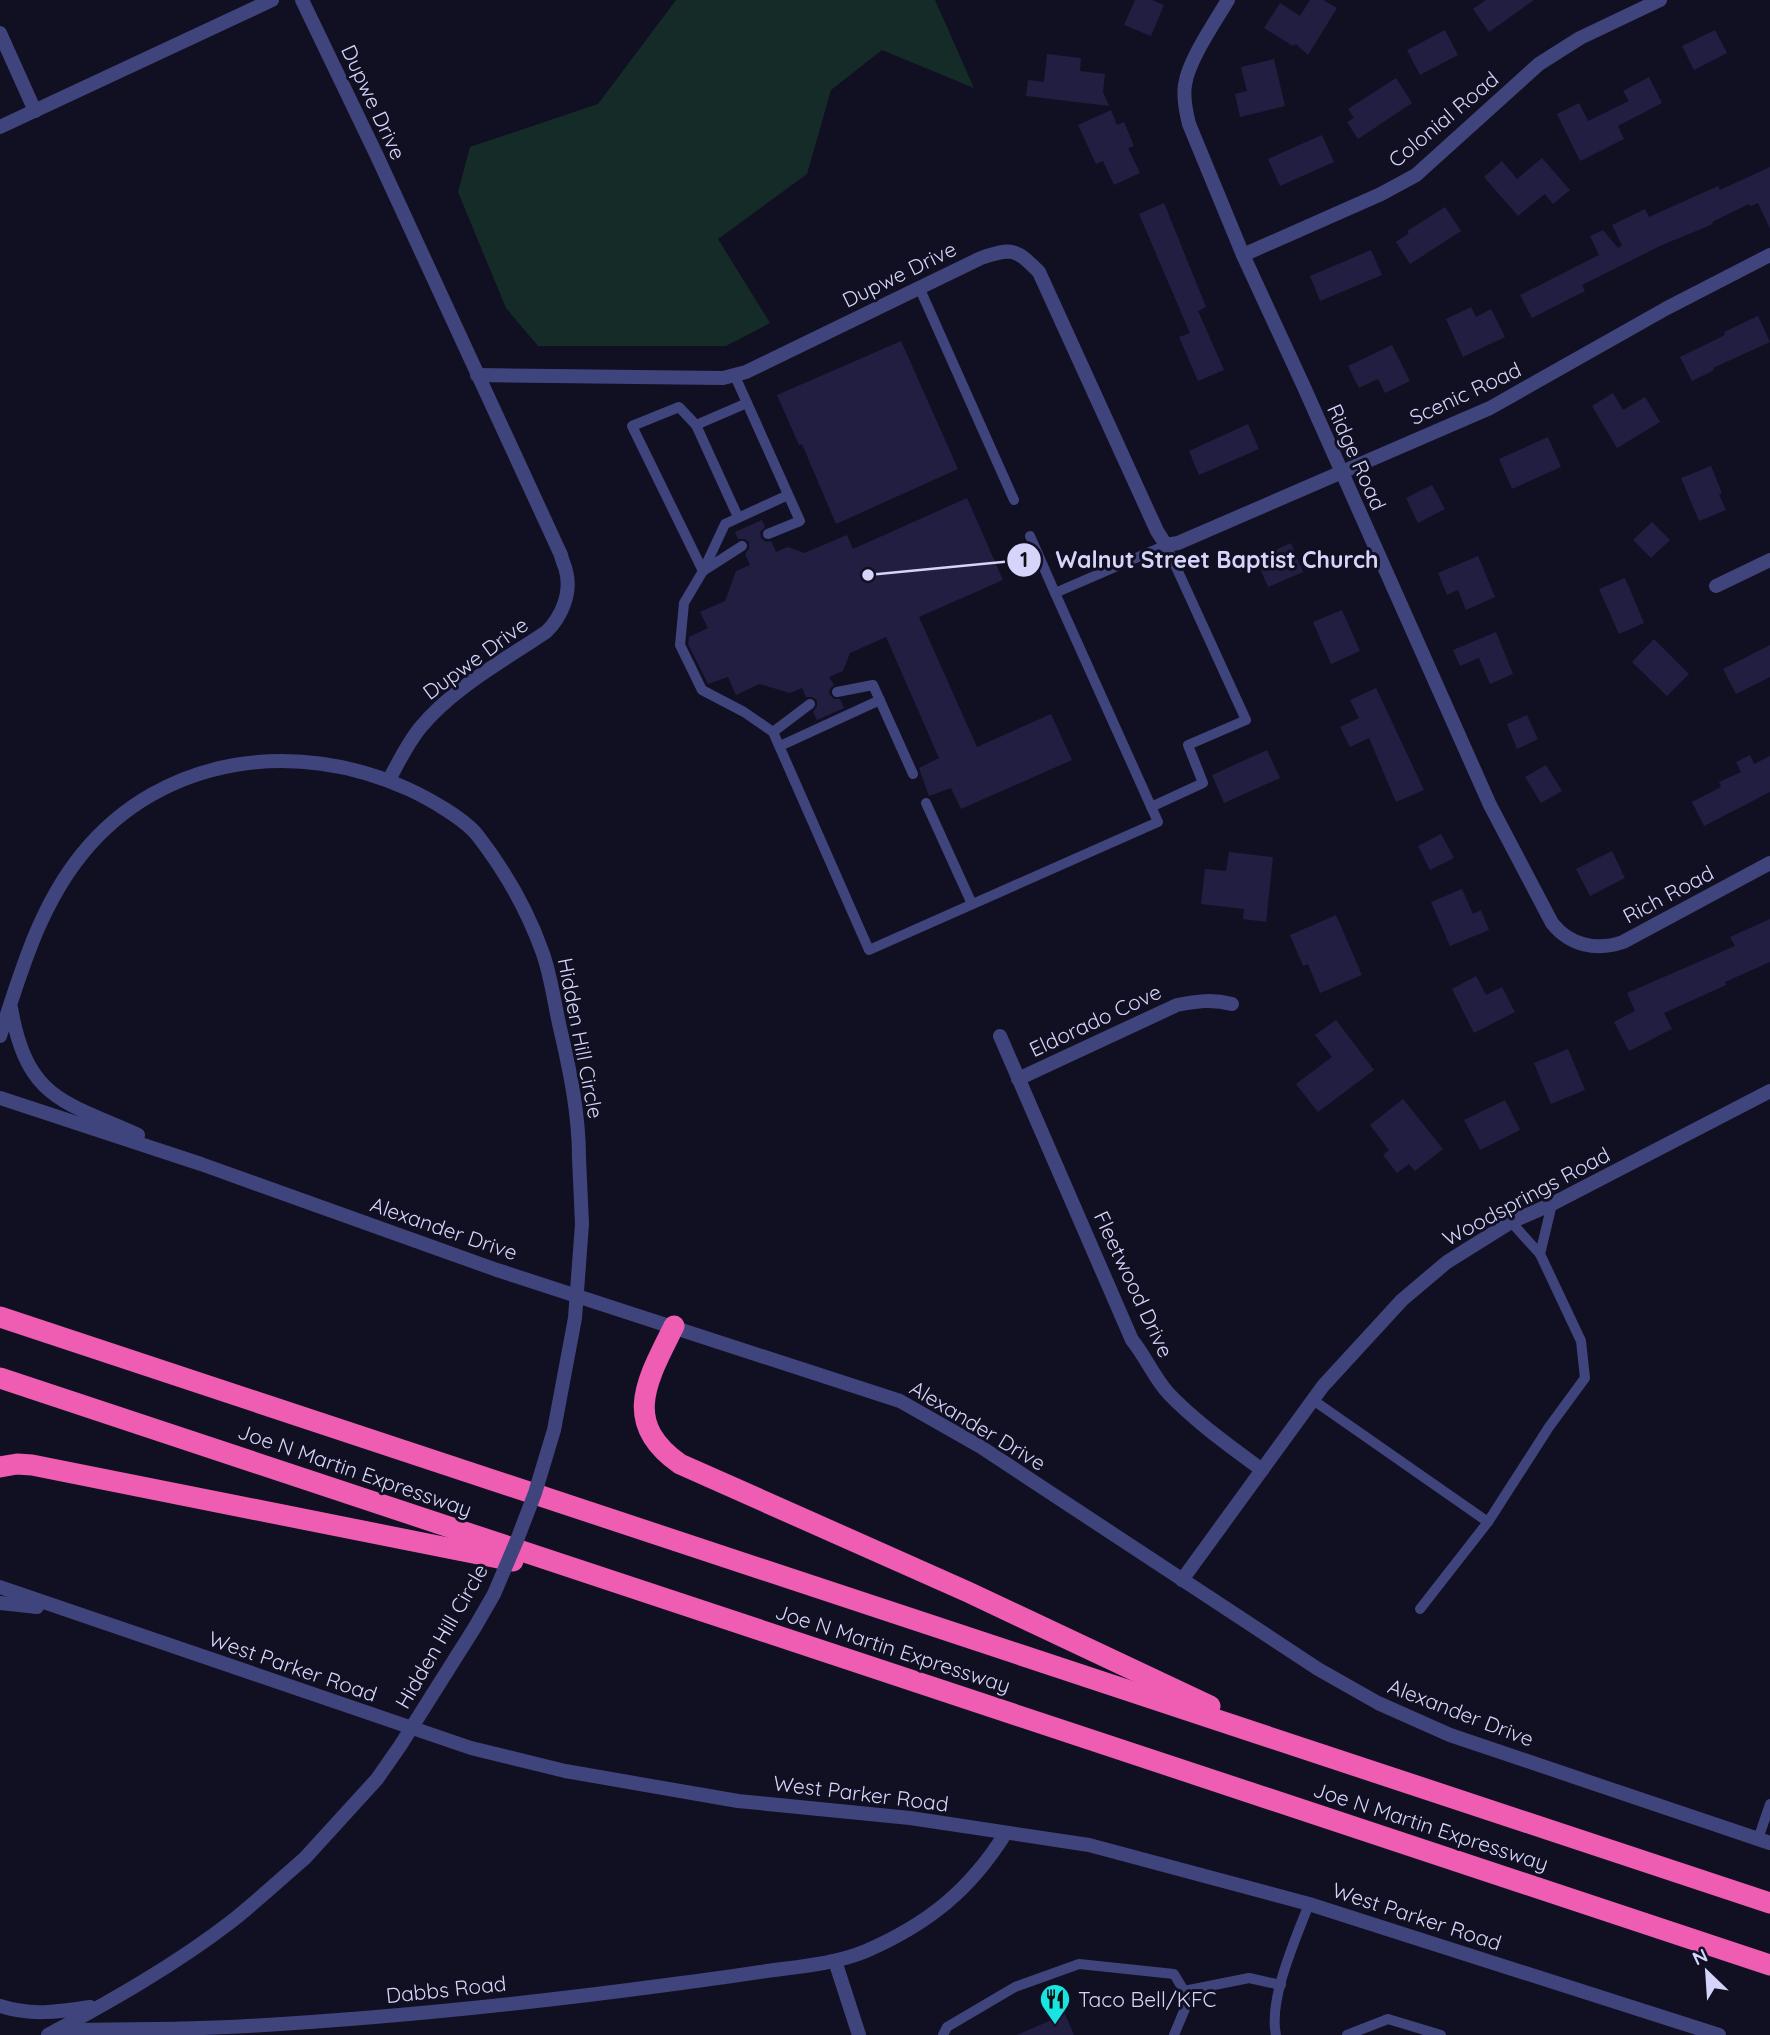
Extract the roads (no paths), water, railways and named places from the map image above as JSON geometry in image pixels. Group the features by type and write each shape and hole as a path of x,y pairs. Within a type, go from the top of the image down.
{"highway":[{"name":"Joe N Martin Expressway","path":"0,1317 1770,1903"},
{"path":"674,1326 649,1377 644,1402 649,1433 653,1440 663,1452 680,1464 968,1592 1308,1750"},
{"name":"Joe N Martin Expressway","path":"0,1378 1770,1965"},
{"path":"0,1467 32,1465 599,1578"}],"street":[{"path":"0,127 272,0"},
{"name":"Dupwe Drive","path":"302,0 561,555 567,578 563,610 556,623 453,695 437,710 418,730 389,780"},
{"name":"Ridge Road","path":"1228,0 1203,42 1185,82 1185,107 1189,124 1242,255 1490,805 1552,923 1568,939 1582,944"},
{"name":"Colonial Road","path":"1242,255 1381,194 1416,175 1555,52 1660,0"},
{"path":"0,33 35,111"},
{"name":"Dupwe Drive","path":"477,375 712,379 746,372 981,258 1008,250 1021,254 1039,272 1157,531 1166,545"},
{"name":"Scenic Road","path":"1166,545 1490,408 1667,308 1770,255"},
{"path":"1716,586 1770,560"},
{"name":"Hidden Hill Circle","path":"0,1036 25,956 61,883 100,834 153,794 185,779 222,768 260,761 308,761 346,766 389,780 440,806 477,834 512,886 542,951 572,1078 579,1138 582,1224 575,1318 554,1430 517,1540 494,1594 475,1627 377,1779 305,1858 229,1923 179,1958 53,2032"},
{"name":"Rich Road","path":"1582,944 1598,947 1623,942 1770,863"},
{"name":"Eldorado Cove","path":"1018,1079 1177,1005 1203,1000 1232,1003"},
{"path":"0,1015 10,1003"},
{"path":"10,1003 19,1046 37,1079 53,1095 201,1164"},
{"name":"Fleetwood Drive","path":"1000,1037 1132,1340 1169,1394 1195,1420 1262,1470"},
{"name":"Woodsprings Road","path":"1182,1580 1322,1387 1402,1300 1447,1262 1511,1222 1552,1204 1770,1091"},
{"name":"Alexander Drive","path":"0,1098 201,1164 497,1270 900,1401 981,1447 1318,1669 1378,1703 1450,1735 1764,1841"},
{"name":"West Parker Road","path":"0,1587 471,1748 565,1771 738,1801 910,1818 1089,1845 1309,1904 1688,2030 1719,2035"},
{"path":"0,1603 62,1610"},
{"name":"Dabbs Road","path":"53,2032 245,2026 363,2018 613,1992 835,1961 864,1952 923,1921 947,1903 976,1875 1005,1834"},
{"path":"835,1961 859,2035"},
{"path":"0,2006 12,2010 52,2013 102,2005"}],"lane":[{"path":"919,287 1014,500"},
{"path":"734,374 800,521 768,534"},
{"path":"696,425 747,404"},
{"path":"703,571 632,426 679,407 696,425 738,517"},
{"path":"788,495 725,524 703,571 684,603 680,645 702,690 744,712 773,732 869,950 1158,822 1030,536"},
{"path":"1055,593 1166,545 1246,720 1188,745 1203,783 1151,807"},
{"path":"703,571 742,546"},
{"path":"837,692 873,685 913,774"},
{"path":"780,747 880,700"},
{"path":"773,732 810,704"},
{"path":"926,803 972,904"},
{"path":"1540,1254 1552,1204"},
{"path":"1420,1609 1488,1522 1549,1427 1585,1378 1581,1341 1540,1254 1511,1222"},
{"path":"1313,1400 1488,1522"},
{"path":"1764,1841 1770,1804"},
{"path":"1276,2035 1274,2024 1280,1985 1309,1904"},
{"path":"943,2035 947,2027 1016,1987 1079,1964 1174,1974 1189,1999 1174,2035"},
{"path":"1184,1991 1249,1978 1280,1985"},
{"path":"1347,2035 1388,2019 1441,2035"}],"place":[{"name":"Walnut Street Baptist Church","path":"868,575"},
{"name":"Taco Bell/KFC","path":"1055,2026"}]}
